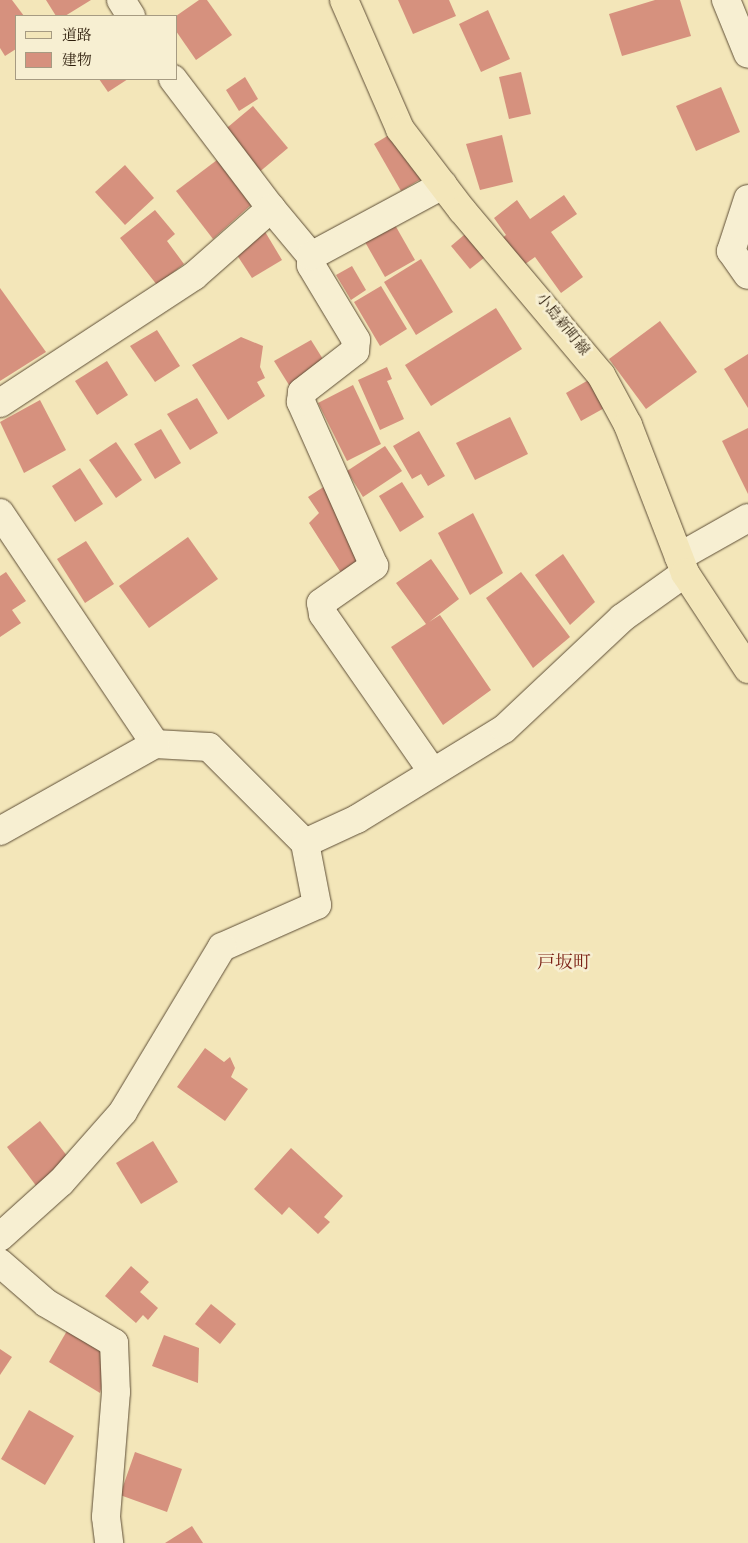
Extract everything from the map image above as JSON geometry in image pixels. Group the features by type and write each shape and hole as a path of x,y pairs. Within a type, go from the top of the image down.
{"main road":[{"name":"小島新町線","path":"344,0 400,128 443,185 601,375 628,425 682,565 748,670"}],"street":[{"path":"121,0 131,15"},
{"path":"726,0 748,54"},
{"path":"174,80 310,256 311,265 356,340 355,351 302,392 300,402 374,566 321,603 323,614 432,771"},
{"path":"310,256 443,185"},
{"path":"748,199 731,251 748,275"},
{"path":"0,403 194,276 271,208"},
{"path":"0,513 155,744"},
{"path":"305,843 357,819 432,771 504,729 622,618 682,565 748,518"},
{"path":"0,832 155,744 209,747 305,843 317,905 222,947 123,1112 61,1182 0,1237"},
{"path":"0,1263 46,1303 114,1343 109,1543"}],"building":[{"path":"0,0 12,0 23,15 15,15 15,50 5,56 0,48"},
{"path":"46,0 91,0 67,15 55,15"},
{"path":"199,0 207,0 232,35 196,60 178,34 177,15"},
{"path":"398,0 449,0 456,16 413,34"},
{"path":"655,0 680,0 691,36 622,56 609,14"},
{"path":"488,10 510,59 481,72 459,24"},
{"path":"521,72 531,114 509,119 499,77"},
{"path":"245,77 258,99 239,111 226,90"},
{"path":"100,80 126,80 108,92"},
{"path":"721,87 740,132 696,151 676,106"},
{"path":"253,106 288,148 257,174 222,132"},
{"path":"394,132 421,179 401,191 374,144"},
{"path":"502,135 513,182 480,190 466,144"},
{"path":"217,160 252,204 213,239 176,191"},
{"path":"125,165 154,198 125,225 95,192"},
{"path":"564,195 577,214 551,232 583,277 561,293 535,257 521,267 501,239 506,235 494,218 517,200 530,219"},
{"path":"155,210 175,234 167,241 184,264 157,285 120,238"},
{"path":"391,218 415,260 385,277 361,235"},
{"path":"264,230 282,260 252,278 233,249"},
{"path":"470,230 489,254 470,269 451,246"},
{"path":"421,259 453,312 416,335 384,282"},
{"path":"352,266 366,290 351,300 336,275"},
{"path":"381,286 407,329 380,346 354,302"},
{"path":"0,288 46,352 0,381"},
{"path":"496,308 522,349 431,406 405,365"},
{"path":"660,321 697,372 646,409 609,359"},
{"path":"157,330 180,366 155,382 130,346"},
{"path":"241,337 263,346 260,367 265,378 257,382 265,396 228,420 192,365"},
{"path":"311,340 326,364 289,385 274,361"},
{"path":"748,354 748,408 724,369"},
{"path":"107,361 128,395 97,415 75,381"},
{"path":"387,367 392,379 387,381 404,419 380,430 358,380"},
{"path":"592,378 608,406 581,421 566,393"},
{"path":"353,385 381,444 347,461 318,403"},
{"path":"197,398 218,433 190,450 167,414"},
{"path":"40,400 66,450 24,473 0,422"},
{"path":"510,417 528,454 475,480 456,443"},
{"path":"748,428 748,494 722,441"},
{"path":"161,429 181,463 155,479 134,444"},
{"path":"419,431 445,476 428,486 421,474 412,479 393,446"},
{"path":"116,442 142,480 116,498 89,460"},
{"path":"385,446 402,471 363,497 347,471"},
{"path":"80,468 103,504 75,522 52,486"},
{"path":"402,482 424,517 400,532 379,496"},
{"path":"325,486 371,557 343,576 309,523 319,513 308,497"},
{"path":"473,513 503,573 470,595 438,533"},
{"path":"188,537 218,579 149,628 119,586"},
{"path":"86,541 114,584 85,603 57,559"},
{"path":"563,554 595,602 570,625 535,575"},
{"path":"431,559 459,599 429,622 440,615 491,690 443,725 391,647 426,624 396,583"},
{"path":"6,572 26,601 12,610 21,623 0,637 0,576"},
{"path":"521,572 570,637 533,668 486,598"},
{"path":"205,1048 224,1062 230,1057 235,1068 231,1077 248,1089 225,1121 177,1087"},
{"path":"40,1121 71,1161 37,1187 7,1147"},
{"path":"153,1141 178,1182 141,1204 116,1163"},
{"path":"291,1148 343,1196 324,1217 330,1222 318,1234 289,1207 282,1215 254,1189"},
{"path":"131,1266 149,1282 140,1292 158,1308 148,1320 143,1315 136,1323 105,1296"},
{"path":"211,1304 236,1324 220,1344 195,1324"},
{"path":"68,1329 110,1355 100,1393 49,1362"},
{"path":"164,1335 199,1348 198,1383 152,1366"},
{"path":"0,1349 12,1357 0,1375"},
{"path":"29,1410 74,1436 45,1485 1,1459"},
{"path":"135,1452 182,1469 167,1512 120,1495"},
{"path":"192,1526 203,1543 165,1543"}],"district":[{"name":"戸坂町","path":"564,963"}]}
